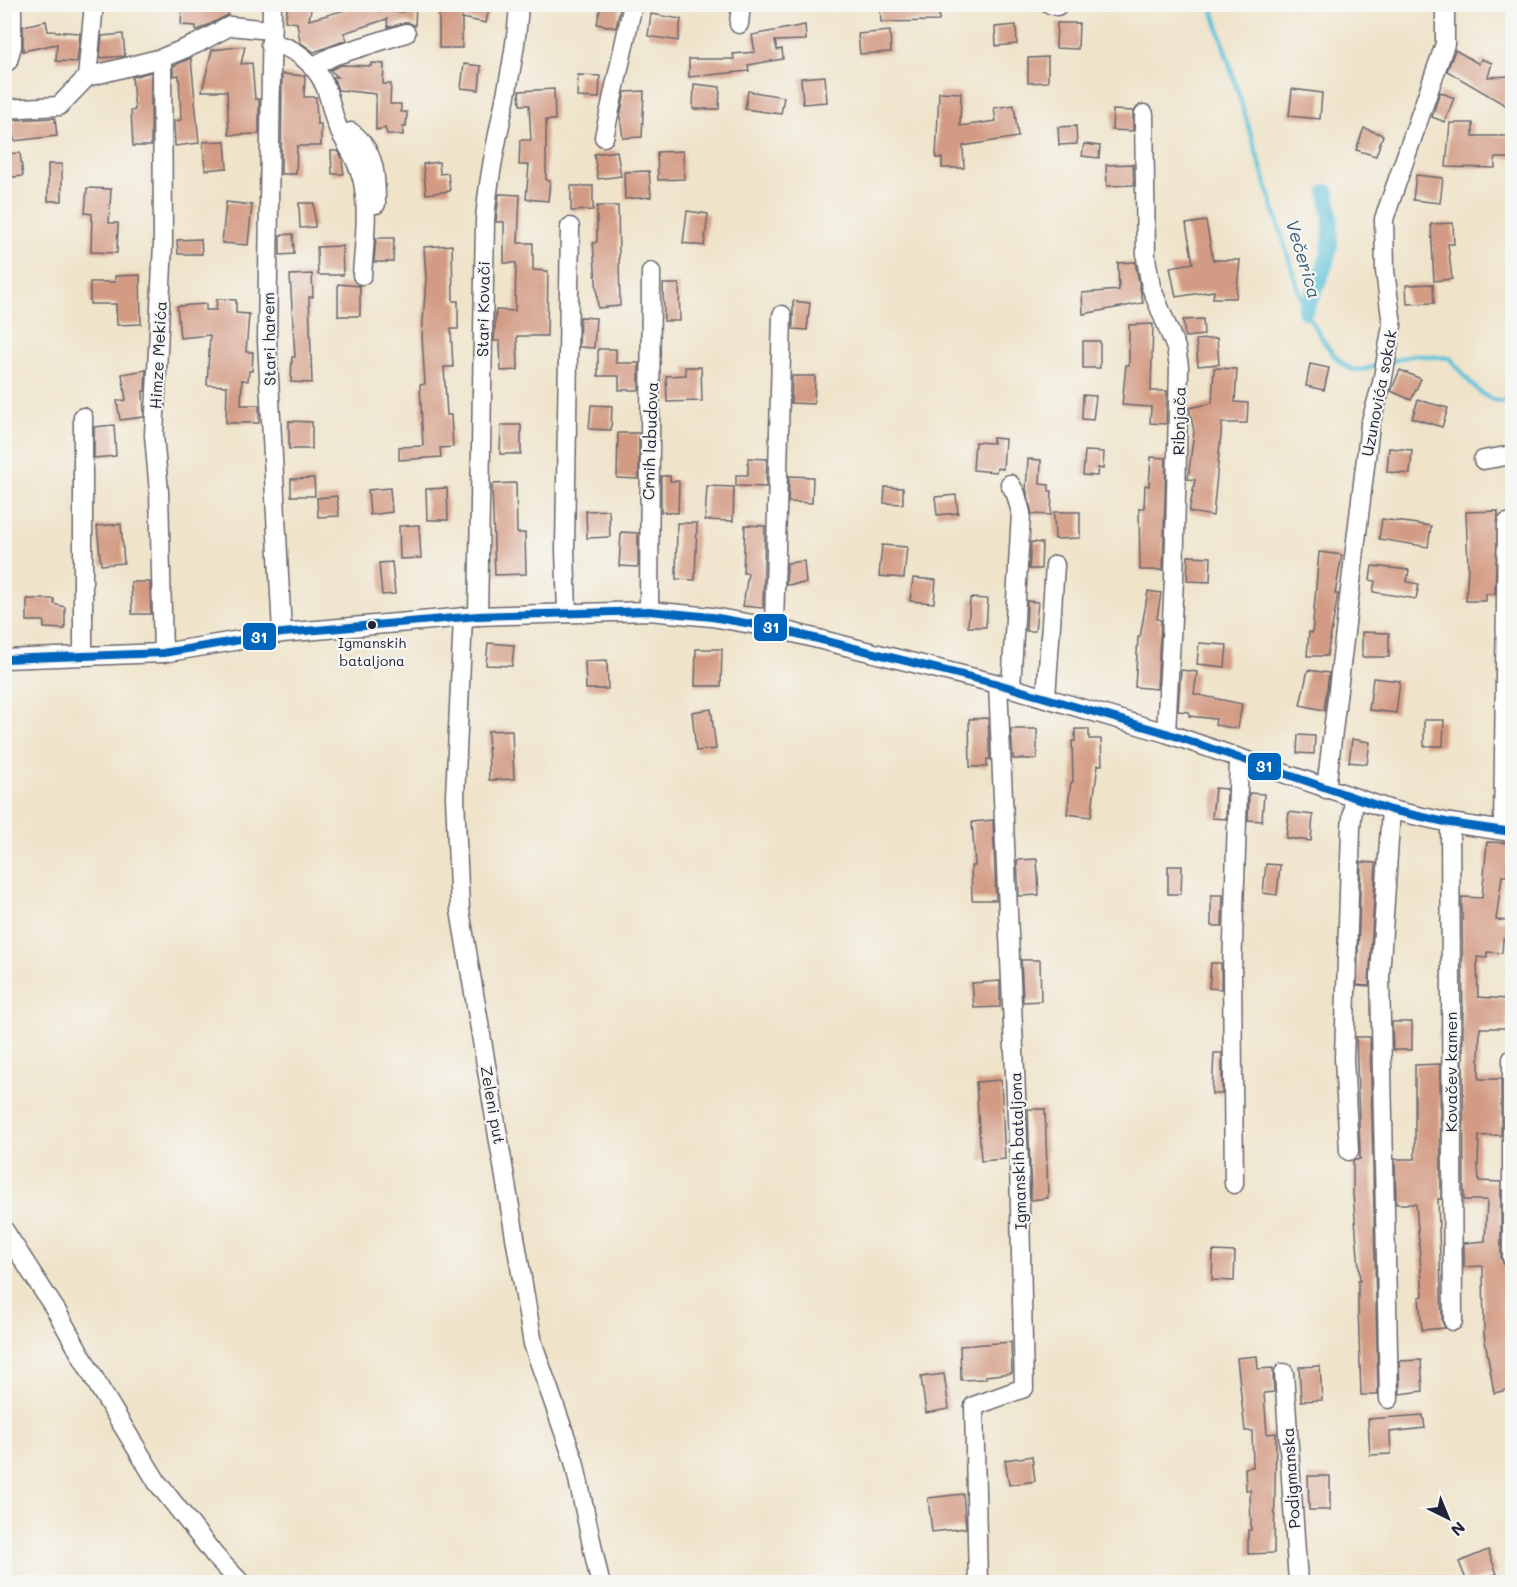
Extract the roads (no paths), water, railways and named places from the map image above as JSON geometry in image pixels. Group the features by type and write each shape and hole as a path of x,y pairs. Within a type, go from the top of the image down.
{"street":[{"path":"4,63 8,61 12,46 12,4"},
{"path":"87,77 94,4"},
{"name":"Stari harem","path":"272,4 267,339 282,633"},
{"name":"Stari Kovači","path":"470,616 487,194 517,42 519,4"},
{"path":"604,137 633,4"},
{"path":"739,24 741,4"},
{"name":"Uzunovića sokak","path":"1326,789 1370,425 1382,383 1392,325 1385,271 1384,219 1445,44 1445,4"},
{"path":"4,109 59,106 87,77 162,58 230,26 270,37 312,67 324,84 335,120 354,155 364,185 362,275"},
{"path":"312,67 333,56 406,33"},
{"name":"Himze Mekića","path":"162,58 163,243 154,435 159,492 163,653"},
{"name":"Ribnjača","path":"1144,114 1146,258 1151,287 1176,348 1179,368 1176,508 1166,733"},
{"path":"335,120 358,138 376,168 377,230"},
{"path":"567,613 565,549 570,228"},
{"name":"Crnih labudova","path":"649,611 651,272"},
{"path":"774,628 782,315"},
{"path":"83,417 83,656"},
{"path":"1483,460 1512,455"},
{"path":"1004,686 1021,513 1016,494 1010,484"},
{"path":"4,659 163,653 282,633 470,616 649,611 712,617 774,628 1004,686 1166,733 1391,810 1450,823 1508,831 1507,523"},
{"path":"1046,698 1055,565"},
{"name":"Zeleni put","path":"470,616 454,797 460,910 533,1344 574,1461 600,1582"},
{"name":"Igmanskih bataljona","path":"978,1582 974,1406 1024,1388 1004,686"},
{"path":"1234,1184 1232,971 1239,759"},
{"path":"1349,1151 1345,1023 1354,798"},
{"path":"1389,1399 1380,976 1391,810"},
{"name":"Kovačev kamen","path":"1450,823 1453,1321"},
{"path":"1512,1059 1512,1258"},
{"path":"4,1230 57,1312 99,1387 157,1482 216,1557 240,1582"},
{"name":"Podigmanska","path":"1284,1373 1298,1582"}],"waterway":[{"name":"Večerica","path":"1211,4 1305,311 1330,350 1343,364 1357,370 1381,364"},
{"path":"1305,311 1320,279 1328,253 1331,226 1327,192"},
{"name":"Večerica","path":"1389,362 1412,355 1450,358 1470,382 1485,395 1493,400 1512,401"}],"place":[{"name":"Igmanskih bataljona","path":"372,625"}]}
